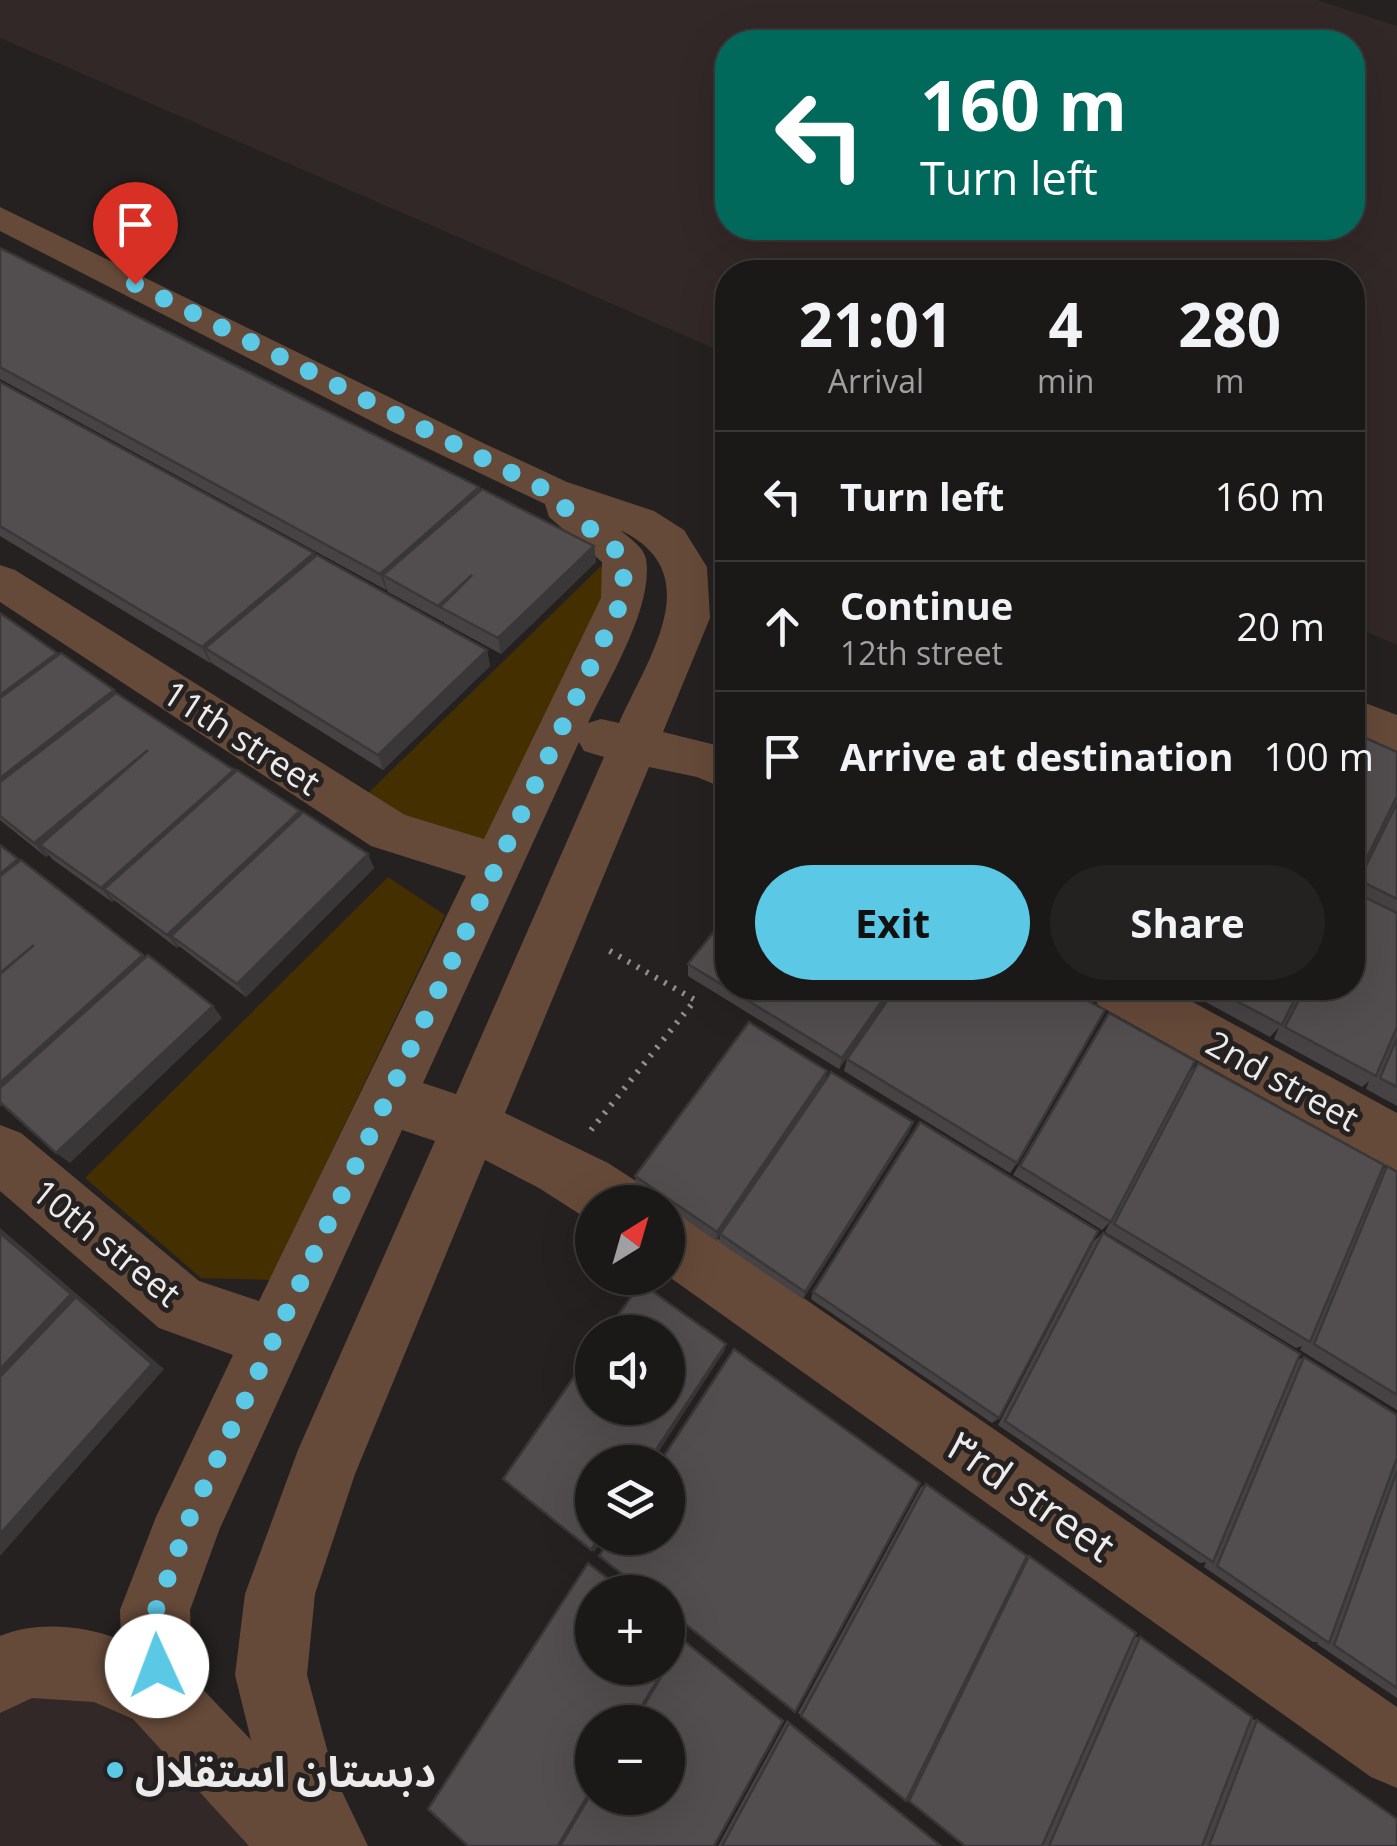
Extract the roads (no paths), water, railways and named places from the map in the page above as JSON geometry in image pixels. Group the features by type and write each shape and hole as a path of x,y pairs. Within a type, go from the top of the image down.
{"street":[{"path":"0,217 540,487 638,521 670,542 687,568 691,594 688,618 322,1474 280,1594 272,1674 300,1786 330,1846"},
{"path":"158,1694 156,1610 190,1517 623,598 624,557 540,487"},
{"name":"11th street","path":"0,581 389,832 496,864"},
{"path":"1365,722 1397,736"},
{"path":"561,730 715,764"},
{"name":"2nd street","path":"1139,1000 1397,1144"},
{"path":"387,1098 472,1124 562,1166 589,1185"},
{"name":"10th street","path":"0,1154 181,1306 276,1338"},
{"name":"۳rd street","path":"685,1252 1397,1751"},
{"path":"0,1677 22,1662 98,1666 158,1694 300,1846"}],"place":[{"name":"دبستان استقلال","path":"115,1770"}]}
